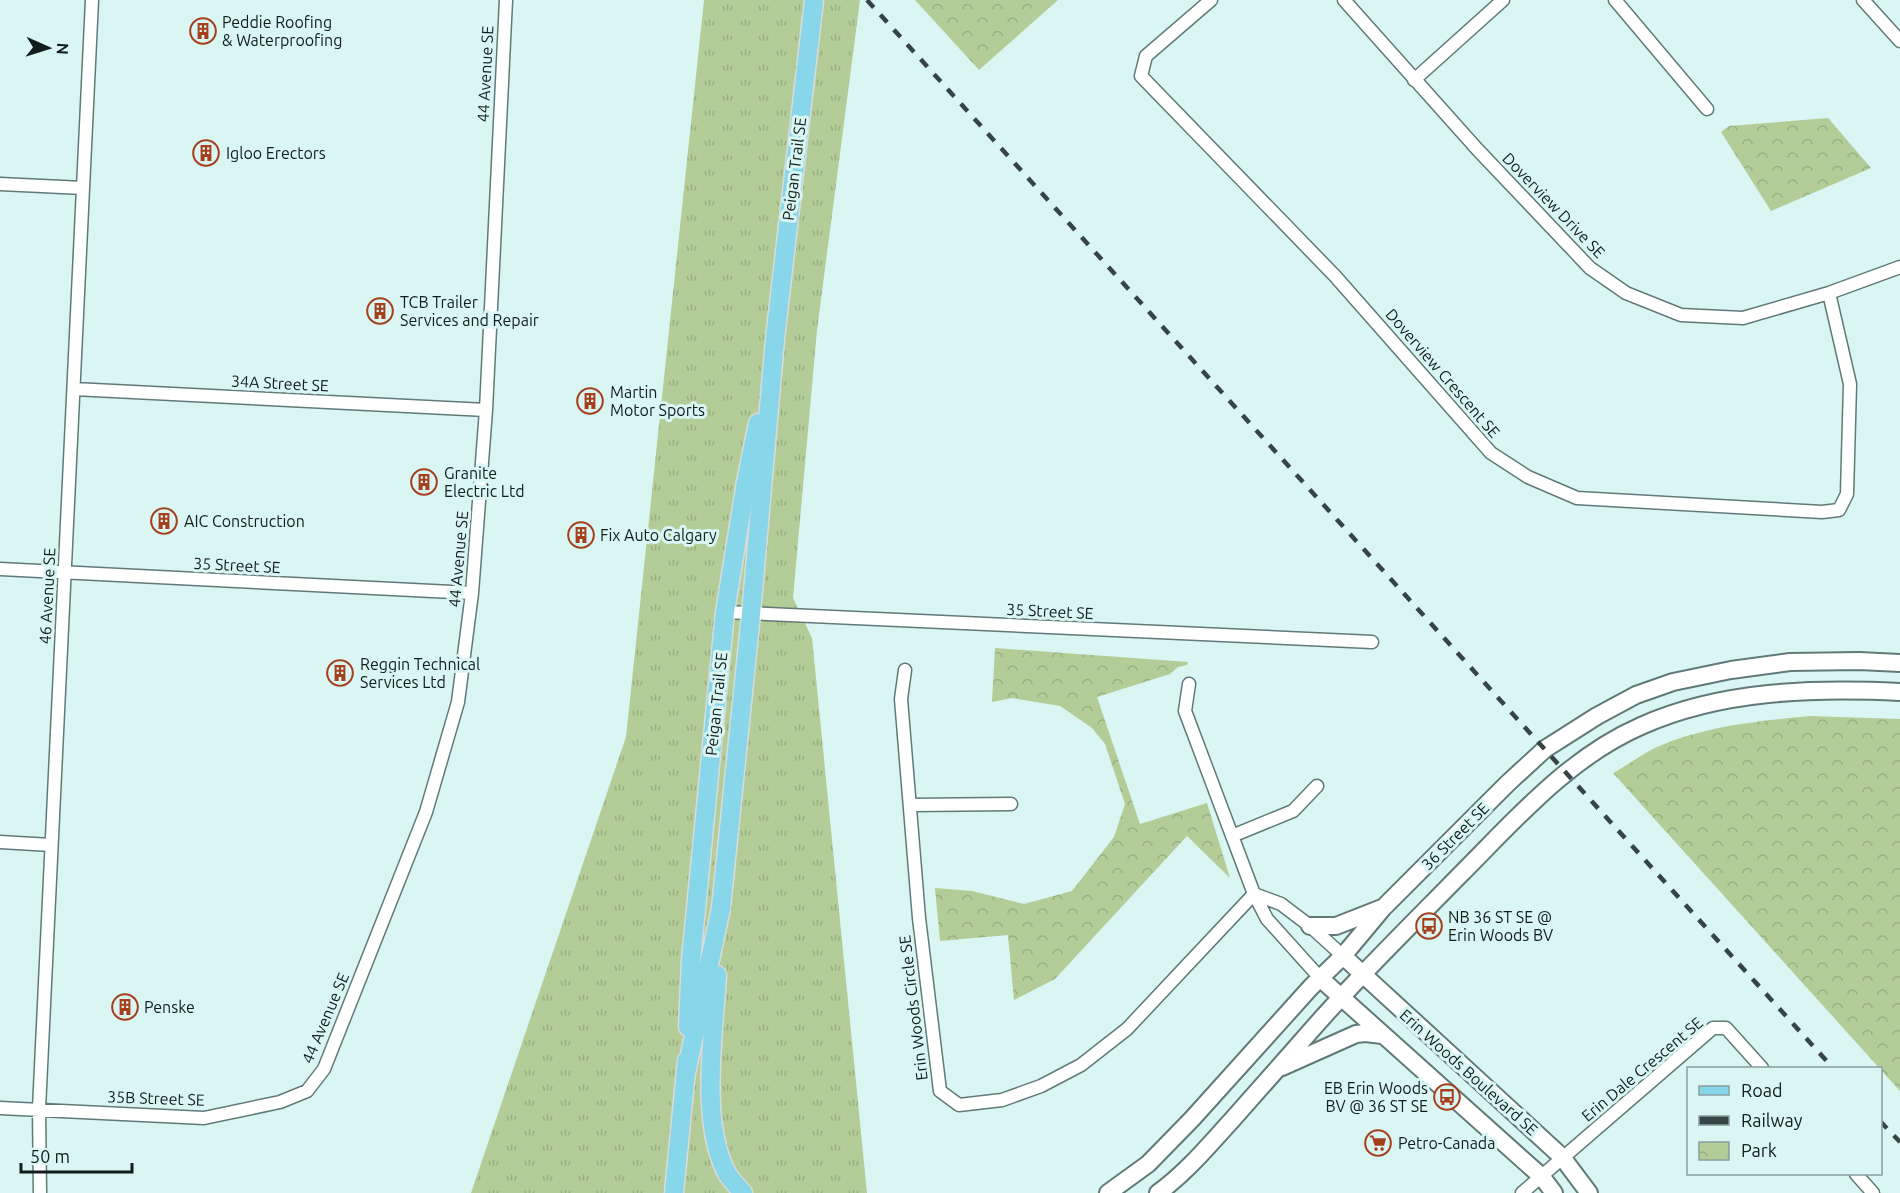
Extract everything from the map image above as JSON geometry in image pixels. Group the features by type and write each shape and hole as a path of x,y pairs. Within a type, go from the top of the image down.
{"main road":[{"name":"Peigan Trail SE","path":"686,1073 721,908 751,614 775,339 814,0"},
{"name":"Peigan Trail SE","path":"675,1193 686,1073 691,960 725,612 746,482 775,339"},
{"name":"36 Street SE","path":"1108,1193 1148,1164 1343,956 1383,908 1545,749 1597,716 1636,695 1673,682 1731,670 1790,662 1900,663"},
{"name":"36 Street SE","path":"1165,1191 1362,975 1541,795 1566,772 1606,744 1640,726 1682,710 1731,699 1831,690 1900,692"},
{"path":"721,908 710,1092 716,1142 728,1175 743,1193"},
{"path":"1310,926 1336,927 1383,908"},
{"name":"Erin Woods Boulevard SE","path":"1343,956 1562,1157 1589,1193"},
{"name":"Erin Woods Boulevard SE","path":"1321,979 1542,1177 1554,1193"},
{"path":"1276,1070 1356,1034 1382,1035"},
{"path":"663,1193 680,1141"}],"street":[{"name":"46 Avenue SE","path":"40,1193 39,1109 92,0"},
{"name":"44 Avenue SE","path":"307,1091 324,1069 426,812 458,702 472,593 486,410 506,0"},
{"name":"Doverview Crescent SE","path":"1210,0 1146,56 1141,76 1335,276 1491,453 1528,477 1577,498 1822,512 1839,510 1847,494 1850,384 1829,293"},
{"name":"Doverview Drive SE","path":"1344,0 1477,149 1590,268 1626,292 1681,315 1743,318 1829,293 1900,267"},
{"path":"1414,80 1503,0"},
{"path":"1615,0 1707,109"},
{"path":"1863,0 1900,41"},
{"path":"0,184 83,188"},
{"name":"34A Street SE","path":"74,389 486,410"},
{"name":"35 Street SE","path":"0,569 472,593"},
{"name":"35 Street SE","path":"725,612 1372,642"},
{"name":"Erin Woods Circle SE","path":"905,669 901,699 919,918 940,1091 959,1105 1002,1100 1041,1086 1081,1065 1127,1029 1254,894"},
{"path":"1189,684 1185,711 1254,894 1267,919 1321,979"},
{"path":"1232,836 1293,811 1317,786"},
{"path":"911,805 1011,804"},
{"path":"0,843 51,845"},
{"path":"1254,894 1281,904 1343,956"},
{"name":"Erin Dale Crescent SE","path":"1522,1193 1713,1028 1726,1028 1761,1067"},
{"name":"35B Street SE","path":"0,1108 204,1118 280,1102 307,1091"},
{"path":"1858,1175 1873,1193"}],"green space":[{"path":"704,0 860,0 817,330 793,598 812,638 867,1193 471,1193 626,737"},
{"path":"915,0 1058,0 979,70"},
{"path":"1828,118 1871,168 1771,211 1721,132 1729,126"},
{"path":"995,648 1188,662 1187,665 1178,667 1170,674 1097,697 1140,824 1207,803 1230,878 1187,836 1055,979 1014,1000 1008,935 940,941 935,888 972,891 1024,904 1072,891 1114,837 1125,804 1105,744 1092,728 1060,706 1012,698 992,702"},
{"path":"1810,716 1900,719 1900,1091 1882,1071 1882,1067 1878,1067 1613,773 1657,747 1675,740 1713,729 1751,722"}],"railway":[{"path":"867,0 1832,1067"},
{"path":"1882,1123 1900,1142"}],"place":[{"name":"Peddie Roofing & Waterproofing","path":"203,31"},
{"name":"Igloo Erectors","path":"206,153"},
{"name":"TCB Trailer Services and Repair","path":"380,311"},
{"name":"Martin Motor Sports","path":"590,401"},
{"name":"Granite Electric Ltd","path":"424,482"},
{"name":"AIC Construction","path":"164,521"},
{"name":"Fix Auto Calgary","path":"581,535"},
{"name":"Reggin Technical Services Ltd","path":"340,673"},
{"name":"NB 36 ST SE @ Erin Woods BV","path":"1429,926"},
{"name":"Penske","path":"125,1007"},
{"name":"EB Erin Woods BV @ 36 ST SE","path":"1447,1097"},
{"name":"Petro-Canada","path":"1378,1143"}]}
